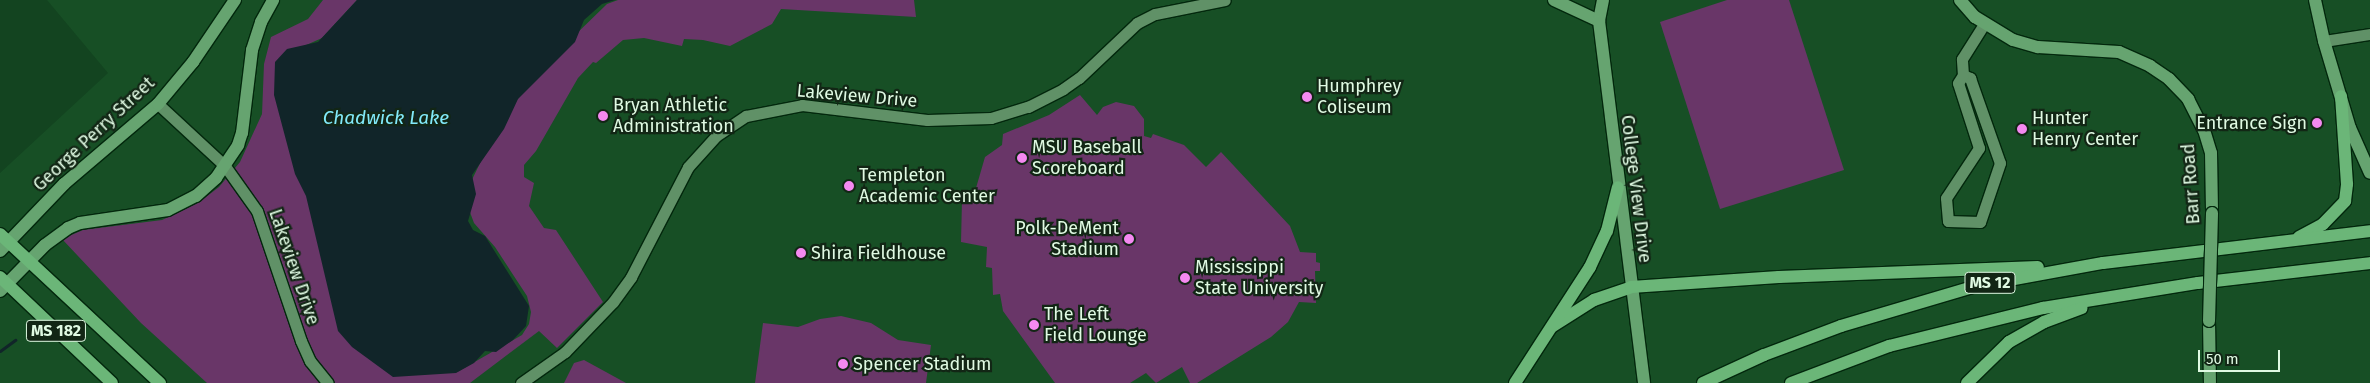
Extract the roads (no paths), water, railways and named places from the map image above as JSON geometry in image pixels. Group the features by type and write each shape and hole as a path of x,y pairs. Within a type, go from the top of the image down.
{"main road":[{"path":"2292,241 2323,224 2344,201 2347,184 2341,96"},
{"path":"1514,383 1590,267 1607,231 1618,187"},
{"name":"MS 12","path":"1703,383 1764,355 1911,304 1976,286 2103,263 2370,231"},
{"name":"MS 182","path":"2,242 29,260 160,383"},
{"path":"1553,326 1594,300 1631,288 1779,277 2103,263"},
{"name":"MS 12","path":"1791,383 1889,346 2043,308 2143,292 2370,263"},
{"name":"MS 182","path":"2,284 112,383"},
{"path":"1967,383 1993,354 2044,322 2078,309 2143,292"}],"street":[{"name":"George Perry Street","path":"2,242 64,184 158,104 193,62 235,0"},
{"path":"2,284 56,235 80,223 154,214 186,202 206,188 225,166 238,145 246,122 252,50 261,22 273,0"},
{"name":"Lakeview Drive","path":"521,383 565,352 613,302 631,277 688,167 716,136 746,116 802,106 927,120 991,118 1028,107 1063,89 1079,78 1136,22 1156,14 1225,0"},
{"path":"1554,0 1599,22"},
{"name":"College View Drive","path":"1604,0 1599,22 1618,187 1644,383"},
{"name":"Barr Road","path":"1960,0 1984,24 2005,36 2029,45 2119,52 2144,63 2169,79 2188,99 2204,130 2210,153 2212,213 2209,321 2210,383"},
{"path":"2315,0 2324,41 2341,96 2370,173"},
{"path":"1979,148 1958,83 1963,75 1962,59 1984,24"},
{"path":"2324,41 2370,34"},
{"path":"1963,75 1970,78 1996,144 1999,170 1980,222 1948,221 1948,192 1979,148 1996,144"},
{"name":"Lakeview Drive","path":"158,104 225,166 263,223 301,341 310,361 328,383"}],"water":[{"name":"Chadwick Lake","path":"357,0 615,0 602,4 584,20 575,42 518,99 504,129 472,175 476,194 468,221 473,230 485,236 529,306 526,326 513,340 496,352 485,351 474,363 456,373 393,377 352,347 338,331 306,196 295,174 274,95 275,62 287,49 318,42"}],"waterway":[{"path":"0,351 15,340"}],"place":[{"name":"Humphrey Coliseum","path":"1307,97"},
{"name":"Bryan Athletic Administration","path":"603,116"},
{"name":"Entrance Sign","path":"2317,123"},
{"name":"Hunter Henry Center","path":"2022,129"},
{"name":"MSU Baseball Scoreboard","path":"1022,158"},
{"name":"Templeton Academic Center","path":"849,186"},
{"name":"Polk-DeMent Stadium","path":"1129,239"},
{"name":"Shira Fieldhouse","path":"801,253"},
{"name":"Mississippi State University","path":"1185,278"},
{"name":"The Left Field Lounge","path":"1034,325"},
{"name":"Spencer Stadium","path":"843,364"}]}
